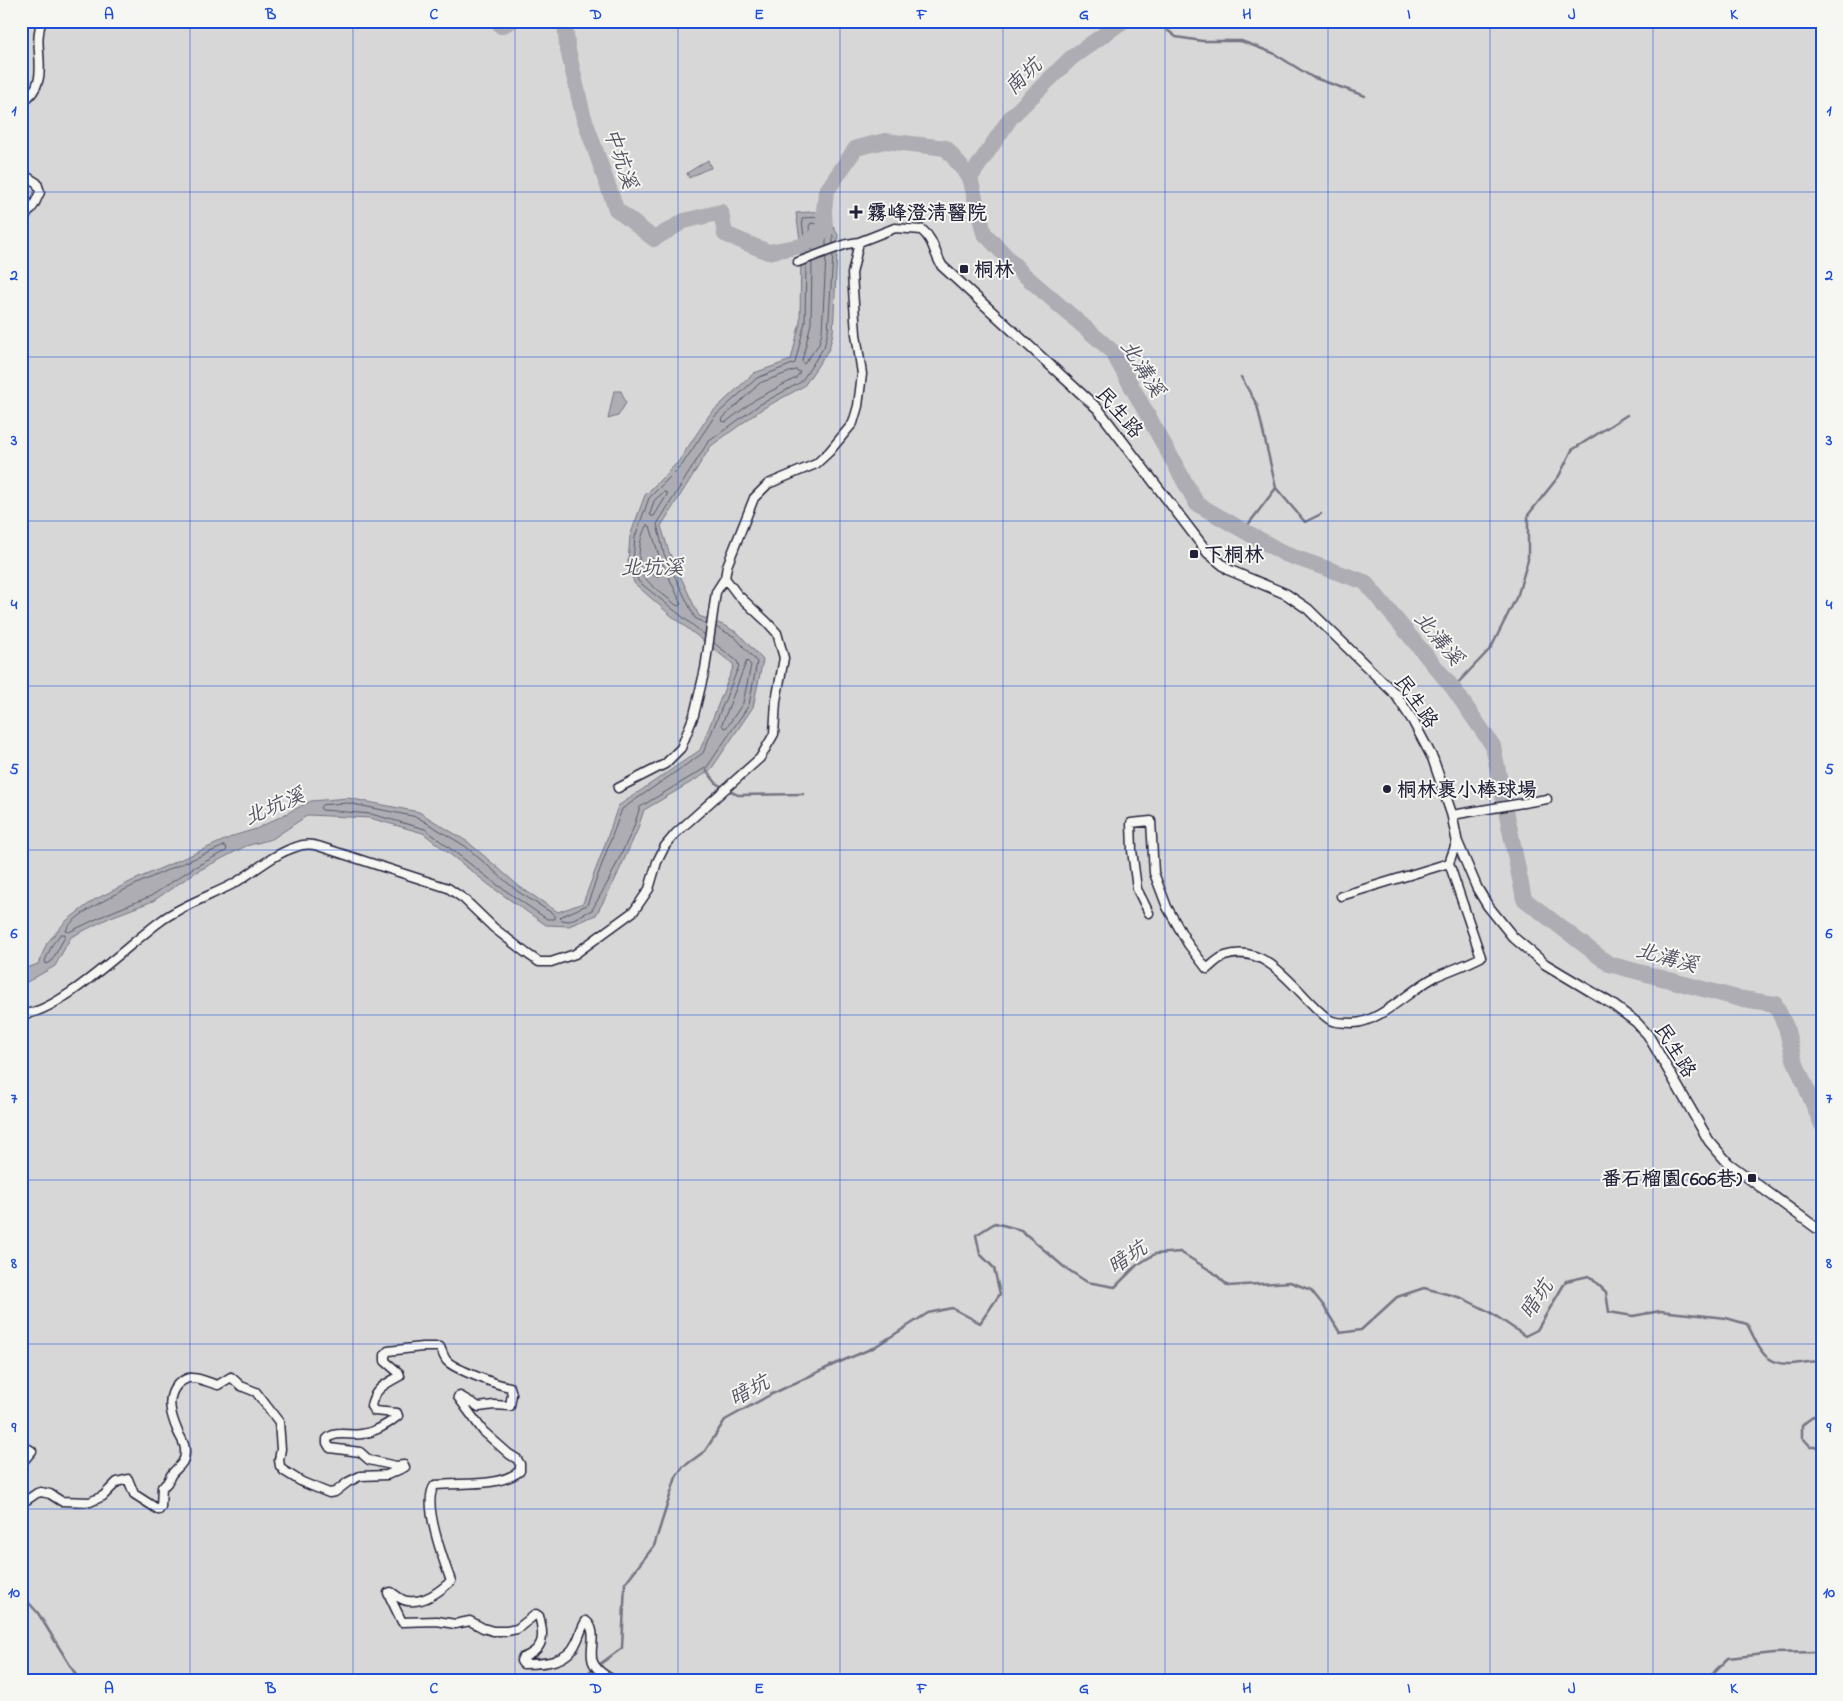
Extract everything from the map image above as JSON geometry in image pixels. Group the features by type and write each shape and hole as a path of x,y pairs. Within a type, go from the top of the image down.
{"street":[{"path":"21,103 36,88 41,70 38,30 42,21"},
{"path":"21,173 36,183 40,192 34,205 21,222"},
{"path":"798,262 895,228 922,230"},
{"name":"民生路","path":"922,230 932,242 942,266 1098,410 1208,553 1229,570 1286,594 1308,609 1396,695 1433,758 1452,815 1457,841 1477,888 1488,906 1513,937 1545,964 1612,1004 1636,1022 1648,1034 1718,1153 1728,1163 1822,1232"},
{"path":"618,788 665,764 681,748 694,715 706,659 716,592 724,578 754,498 768,484 816,464 829,452 853,423 858,406 862,374 856,334 852,274 859,242"},
{"path":"21,1014 29,1015 57,1002 163,919 234,883 282,853 296,846 311,844 448,888 464,899 494,928 539,962 551,962 575,954 634,910 648,889 657,862 665,846 760,758 774,734 776,701 784,658 776,633 737,594 724,578"},
{"path":"1452,815 1547,799"},
{"path":"1149,913 1137,889 1132,850 1131,822 1151,821 1154,873 1160,890 1171,915 1188,944 1207,969 1224,956 1243,953 1261,958 1287,977 1332,1021 1354,1023 1368,1021 1424,983 1481,957 1449,863 1457,841"},
{"path":"1341,896 1449,863"},
{"path":"21,1504 37,1492 50,1494 61,1501 90,1502 103,1496 117,1482 128,1479 134,1494 159,1510 161,1507 162,1487 168,1484 171,1476 184,1462 185,1453 184,1444 172,1414 170,1400 174,1389 181,1381 191,1377 218,1385 231,1376 241,1386 256,1392 279,1422 280,1466 284,1471 302,1482 329,1493 335,1492 360,1476 387,1475 405,1466 369,1460 360,1452 330,1448 327,1439 336,1434 363,1434 379,1429 398,1416 397,1413 374,1411 371,1406 372,1400 379,1388 400,1376 385,1361 385,1355 388,1351 440,1347 448,1362 484,1379 510,1387 512,1394 510,1406 494,1405 479,1407 460,1396 458,1397 483,1431 517,1459 520,1464 520,1471 514,1476 495,1481 435,1485 431,1490 431,1509 442,1557 451,1581 438,1593 415,1601 407,1601 390,1592 388,1593 391,1603 402,1622 437,1621 455,1624 470,1621 493,1631 517,1629 536,1614 540,1616 543,1635 540,1644 533,1654 522,1658 521,1661 524,1664 555,1662 570,1653 586,1621 589,1623 592,1634 593,1662 599,1670 614,1680"},
{"path":"21,1451 30,1449 32,1451 21,1464"}],"shaded area":[{"path":"21,21 1822,21 1822,1680 21,1680"}],"water":[{"path":"708,160 711,168 689,178 687,173"},
{"name":"北坑溪","path":"824,211 838,235 833,333 829,349 804,386 762,409 711,446 661,526 669,552 699,616 738,633 763,660 753,707 710,771 644,810 637,831 614,882 596,915 569,926 546,925 493,888 423,833 370,818 308,815 272,839 246,846 196,872 153,901 111,917 71,937 55,966 27,982 21,983 21,970 38,964 47,943 66,921 94,900 236,835 256,829 311,801 348,798 419,812 468,842 520,887 558,912 583,903 618,806 700,750 734,665 668,613 634,583 628,562 630,536 645,495 678,462 710,414 754,373 791,360 800,322 801,246 796,213"},
{"path":"614,391 621,391 626,403 618,416 608,419"}],"waterway":[{"name":"中坑溪","path":"498,21 501,26 511,21"},
{"name":"中坑溪","path":"565,21 567,46 583,115 616,209 654,239 684,221 721,212 725,234 768,252 801,246 819,235"},
{"name":"南坑","path":"970,178 1011,117 1071,58 1123,21"},
{"path":"1156,21 1176,37 1202,41 1241,41 1273,53 1312,77 1365,96"},
{"name":"北溝溪","path":"825,231 824,211 826,192 856,148 885,141 946,148 970,178 984,233 1022,273 1112,351 1197,504 1285,554 1365,582 1453,688 1493,746 1524,899 1609,964 1737,998 1775,1004 1786,1027 1794,1059 1822,1125"},
{"path":"1241,377 1257,405 1276,488 1244,530"},
{"path":"1453,688 1491,648 1518,594 1528,560 1528,515 1559,476 1572,450 1627,415"},
{"path":"1276,488 1305,522 1321,514"},
{"path":"706,770 717,784 723,787"},
{"path":"728,790 738,795 803,794"},
{"name":"暗坑","path":"578,1680 622,1648 625,1583 654,1546 676,1477 683,1467 705,1451 725,1420 770,1395 873,1348 928,1313 952,1308 980,1323 1000,1294 994,1268 980,1254 976,1235 995,1223 1021,1230 1064,1267 1087,1282 1115,1287 1137,1265 1155,1254 1180,1252 1213,1272 1228,1286 1290,1282 1311,1290 1323,1305 1340,1333 1361,1330 1397,1297 1424,1288 1462,1298 1490,1312 1525,1336 1537,1330 1566,1281 1589,1276 1606,1292 1609,1312 1633,1316 1660,1311 1726,1318 1747,1324 1757,1344 1770,1360 1786,1364 1822,1362"},
{"name":"暗坑","path":"1822,1410 1802,1425 1802,1437 1811,1447 1822,1447"},
{"path":"21,1594 38,1613 79,1680"},
{"path":"1706,1680 1728,1658 1774,1653 1816,1652 1822,1654"}],"place":[{"name":"霧峰澄清醫院","path":"856,212"},
{"name":"桐林","path":"964,269"},
{"name":"下桐林","path":"1194,554"},
{"name":"桐林裹小棒球場","path":"1387,789"},
{"name":"番石榴園(606巷)","path":"1752,1178"}]}
